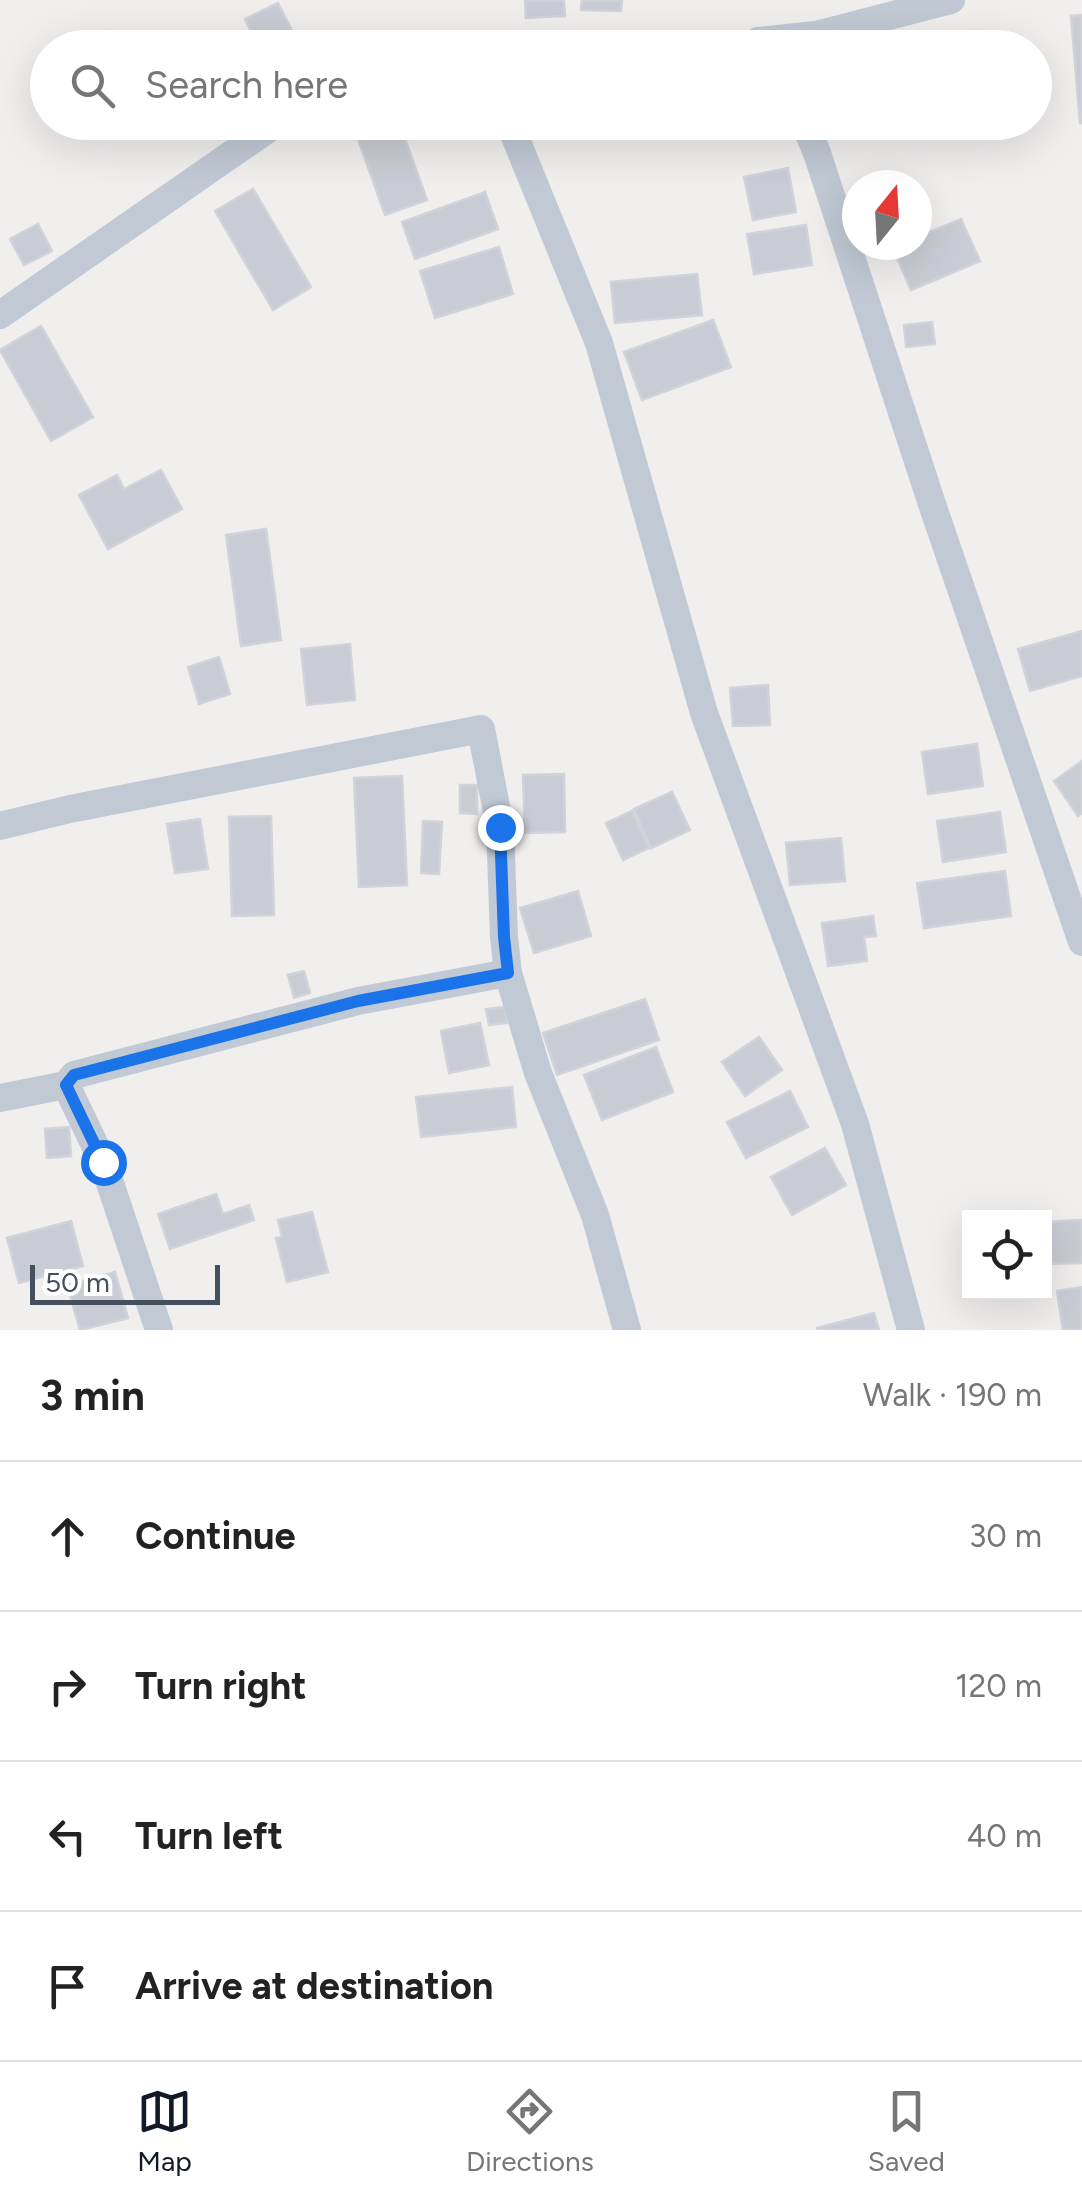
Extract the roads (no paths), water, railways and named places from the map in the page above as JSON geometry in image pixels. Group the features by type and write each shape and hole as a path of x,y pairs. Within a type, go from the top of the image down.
{"street":[{"path":"832,30 951,0"},
{"path":"0,315 252,140"},
{"path":"517,140 599,343 704,713 855,1124 911,1330"},
{"path":"810,140 1075,899 1082,942"},
{"path":"1,821 481,729 500,827 508,973 538,1073 595,1215 627,1330"},
{"path":"0,1098 66,1085 74,1075 358,1001 508,973"},
{"path":"66,1085 103,1162 160,1330"}]}
